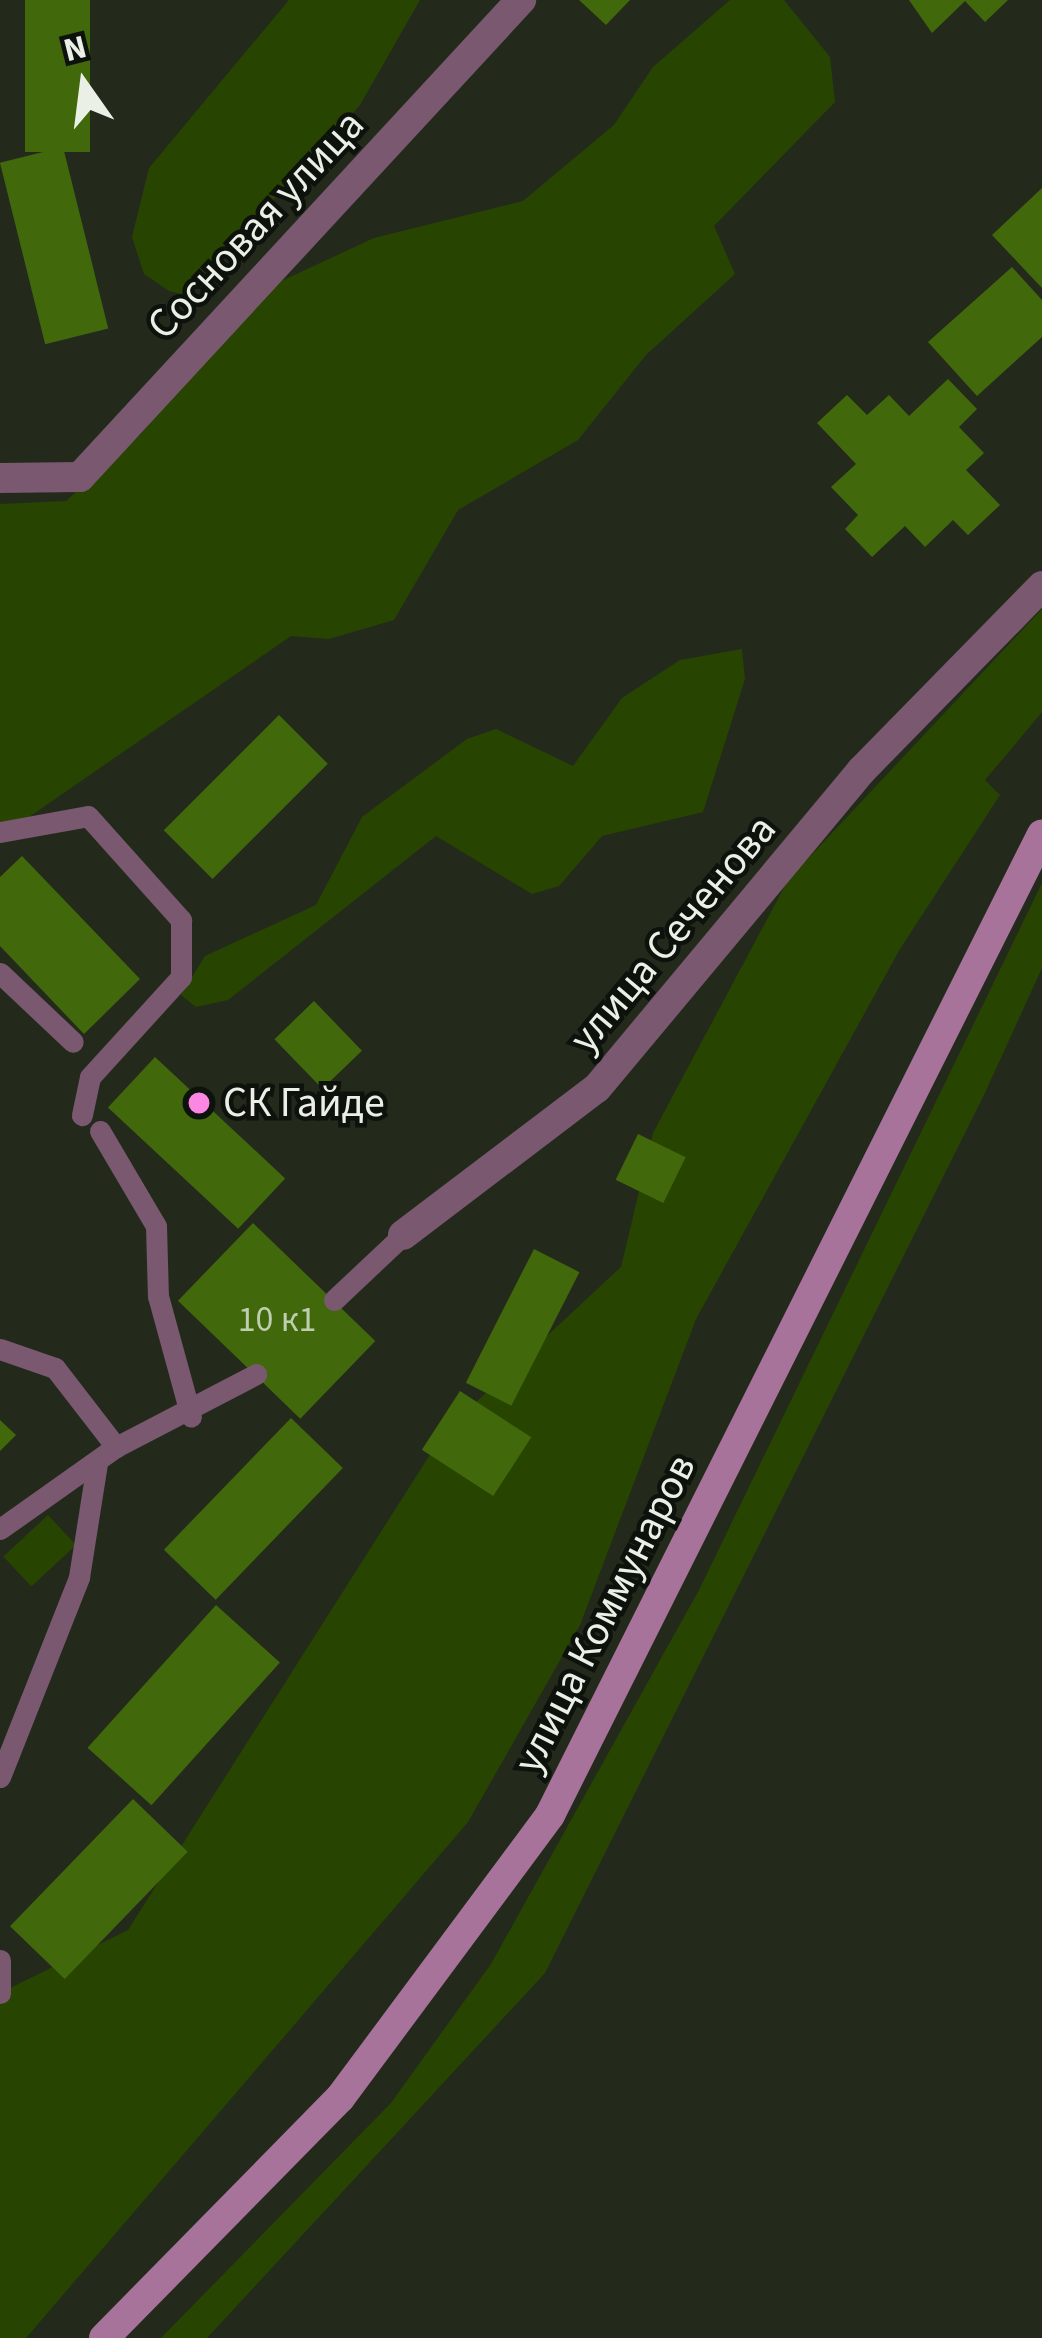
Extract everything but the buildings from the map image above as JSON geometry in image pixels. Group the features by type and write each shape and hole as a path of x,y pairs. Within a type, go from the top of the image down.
{"main road":[{"name":"улица Коммунаров","path":"104,2338 340,2098 550,1815 1042,834"}],"street":[{"name":"Сосновая улица","path":"0,478 80,477 521,0"},
{"path":"0,467 39,478"},
{"name":"улица Сеченова","path":"403,1235 597,1088 862,772 1042,586"}],"lane":[{"path":"0,832 88,816 181,920 181,977 90,1077 82,1114"},
{"path":"0,973 73,1042"},
{"path":"100,1131 157,1226 158,1296 190,1417"},
{"name":"улица Сеченова","path":"334,1300 403,1235"},
{"path":"0,1349 55,1368 116,1447"},
{"path":"0,1529 116,1447 190,1417 256,1374"},
{"path":"0,1777 79,1577 97,1463"},
{"path":"0,1960 0,1994"}],"green space":[{"path":"289,0 420,0 360,105 186,295 169,291 144,274 132,237 149,168"},
{"path":"730,0 784,0 830,57 835,102 714,226 735,274 646,355 578,440 458,510 394,620 329,639 291,636 0,837 0,504 66,501 140,435 262,290 374,238 523,201 614,125 653,67"},
{"path":"1042,609 1042,712 985,780 1000,795 900,949 696,1319 580,1625 468,1822 26,2338 0,2338 0,1993 128,1930 445,1431 621,1267 653,1133 788,880"},
{"path":"742,649 745,679 703,812 602,836 559,886 532,894 436,836 228,1000 196,1007 181,995 205,956 316,905 362,817 467,739 496,729 573,766 622,698 680,660"},
{"path":"1042,883 1042,968 983,1097 545,1973 207,2338 161,2338 391,2103 491,1964 699,1590"},
{"path":"48,1515 76,1545 31,1587 3,1557"}],"place":[{"name":"СК Гайде","path":"199,1103"}]}
